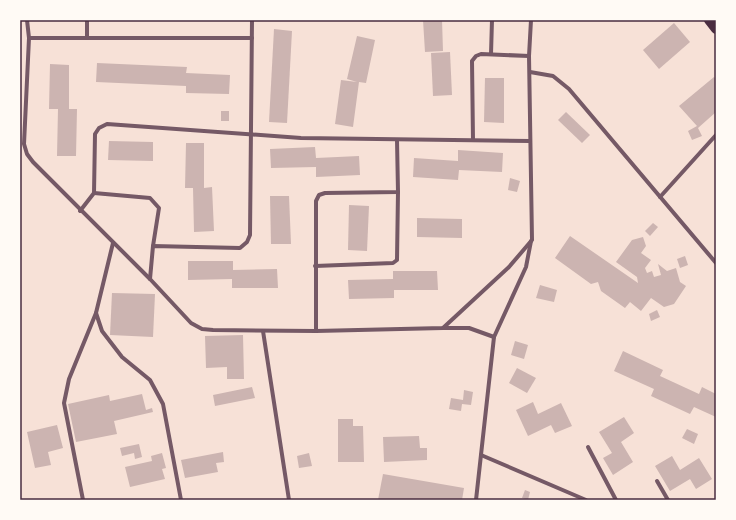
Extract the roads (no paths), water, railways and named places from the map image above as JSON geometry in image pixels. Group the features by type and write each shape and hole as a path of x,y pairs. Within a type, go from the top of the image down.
{"main road":[{"path":"709,20 716,29"}],"street":[{"path":"27,20 29,38 24,144 27,154 80,210 150,279 191,323 202,328 263,331 469,328 494,337"},
{"path":"87,20 87,38"},
{"path":"153,246 240,248 247,242 250,235 252,20"},
{"path":"490,54 492,20"},
{"path":"476,500 494,337 526,267 532,240 529,56 531,20"},
{"path":"29,38 252,38"},
{"path":"473,140 472,61 476,56 481,54 529,56"},
{"path":"530,72 553,76 569,89 716,263"},
{"path":"80,210 94,193 95,134 99,128 107,124 250,135 397,140 530,141"},
{"path":"660,197 716,135"},
{"path":"315,266 393,263 397,260 397,140"},
{"path":"316,331 316,201 319,195 324,193 398,192"},
{"path":"94,193 150,198 156,202 159,208 150,279"},
{"path":"443,328 510,266 532,240"},
{"path":"83,500 64,403 69,379 96,313 113,243"},
{"path":"96,313 102,330 122,357 150,380 163,404 181,500"},
{"path":"263,331 289,500"},
{"path":"588,447 616,500"},
{"path":"481,455 586,500"},
{"path":"657,481 668,500"}]}
